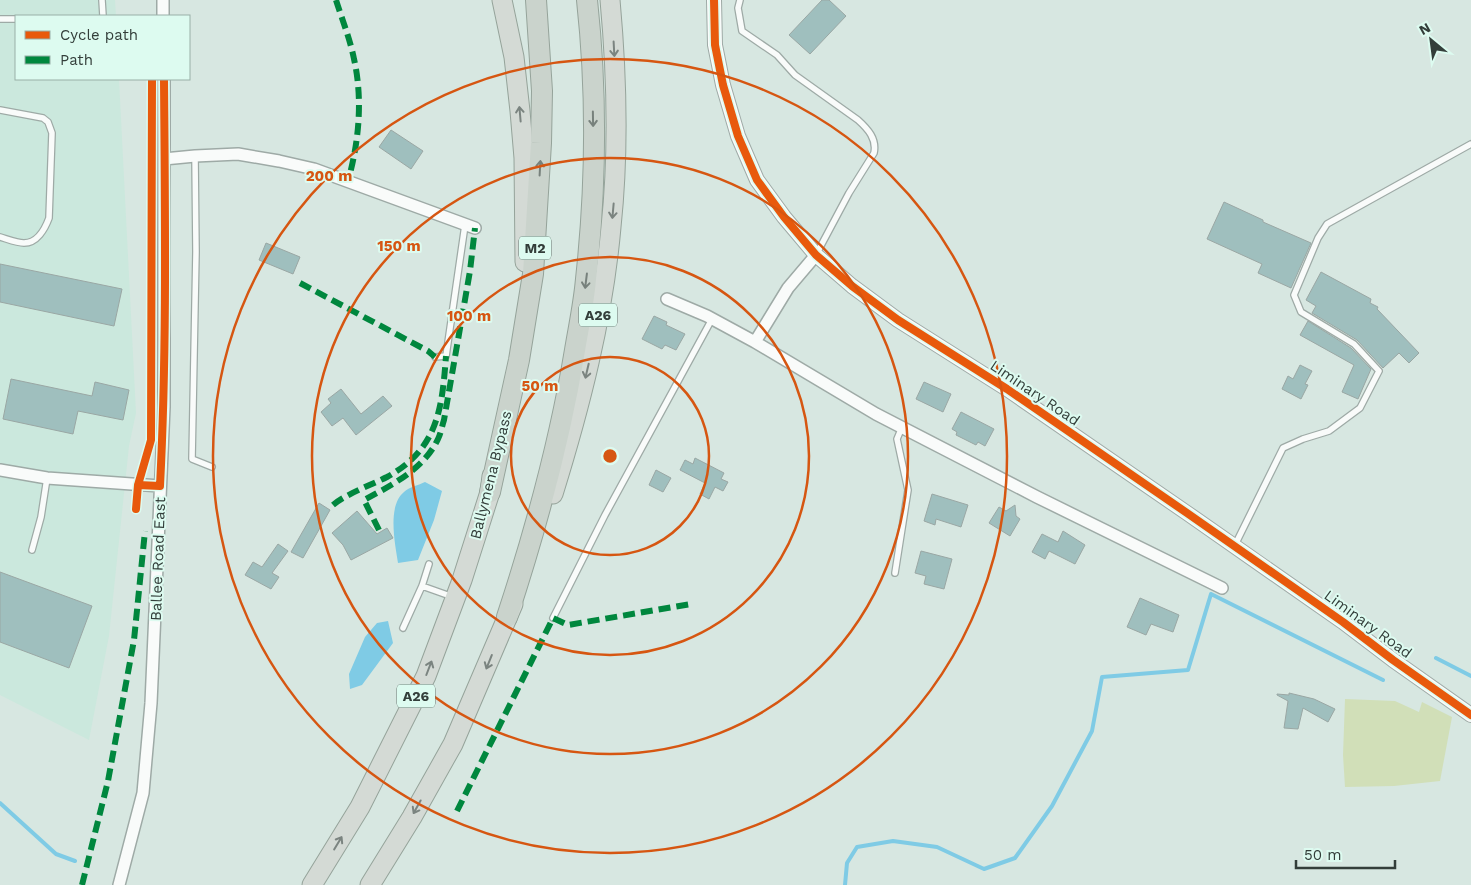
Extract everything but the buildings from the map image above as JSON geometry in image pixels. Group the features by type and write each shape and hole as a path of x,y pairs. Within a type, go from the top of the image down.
{"highway":[{"name":"A26","path":"490,492 502,408 526,273 524,158 521,120 514,57 502,0"},
{"name":"Ballymena Bypass","path":"312,885 360,807 426,676 455,598 490,492 519,360 533,274 541,143 542,91 536,0"},
{"path":"507,616 526,560 554,458 566,402 586,280 592,206 594,131 593,74 587,0"},
{"name":"A26","path":"370,885 412,817 453,744 480,684 507,616 527,577 576,416 588,369 605,275 614,202 616,137 614,57 610,0"}],"street":[{"path":"163,0 163,15"},
{"name":"Liminary Road","path":"714,0 715,45 723,85 738,136 758,180 784,217 816,255 852,286 898,320 1007,390 1343,622 1471,715"},
{"name":"Ballee Road East","path":"119,885 143,793 151,703 164,397 164,80"},
{"path":"164,159 238,154 279,161 314,169 470,226"},
{"path":"755,342 788,288 816,255"},
{"path":"667,299 712,319 755,342 876,414 1037,497 1222,588"},
{"path":"0,470 47,478 160,486"}],"lane":[{"path":"102,0 103,15"},
{"path":"740,0 738,8 742,31 777,55 795,74 858,120 867,128 875,146 874,153 849,193 816,255"},
{"path":"0,20 15,20"},
{"path":"0,110 43,118 48,122 52,133 46,227 39,236 25,243 0,237"},
{"path":"1234,547 1283,448 1303,439 1329,431 1360,408 1379,371 1354,344 1301,312 1294,295 1318,238 1328,224 1471,144"},
{"path":"195,156 196,252 192,459 212,467"},
{"path":"435,357 446,356 470,226"},
{"path":"554,618 605,515 712,319"},
{"path":"895,573 908,490 897,439 902,427"},
{"path":"32,550 41,517 47,478"},
{"path":"403,628 422,586 429,564"},
{"path":"422,586 455,598"}],"shaded area":[{"path":"0,0 115,0 116,15 15,15 15,80 119,80 136,413 129,446 109,636 89,740 0,695"}],"green space":[{"path":"1345,699 1395,701 1419,712 1422,702 1452,717 1440,781 1394,786 1345,787 1343,755"}],"water":[{"path":"425,482 442,491 434,520 418,560 398,563 395,545 395,506 406,490"},
{"path":"388,621 393,643 362,685 350,689 349,674 365,637 377,623"}],"waterway":[{"path":"845,885 847,863 857,847 893,841 937,847 984,869 1015,858 1052,806 1092,731 1102,677 1188,670 1211,594 1383,680"},
{"path":"1436,658 1471,676"},
{"path":"0,803 56,854 75,861"}],"marked path":[{"path":"336,0 352,52 358,89 357,136 348,181"},
{"path":"379,530 364,500 416,468 432,450 441,432 470,271 475,228"},
{"path":"300,283 428,351 435,357"},
{"path":"333,505 352,493 387,477 404,466 417,454 427,440 439,410 446,356"},
{"path":"82,885 108,781 134,640 145,531"},
{"path":"457,811 553,618 568,625 691,604"}],"cycle path":[{"path":"714,0 715,45 723,85 738,136 757,180 784,217 816,255 852,286 898,320 1007,389 1187,513 1343,622 1471,715"},
{"path":"136,509 138,485 151,440 152,80"},
{"path":"138,485 160,486 165,333 164,80"}]}
